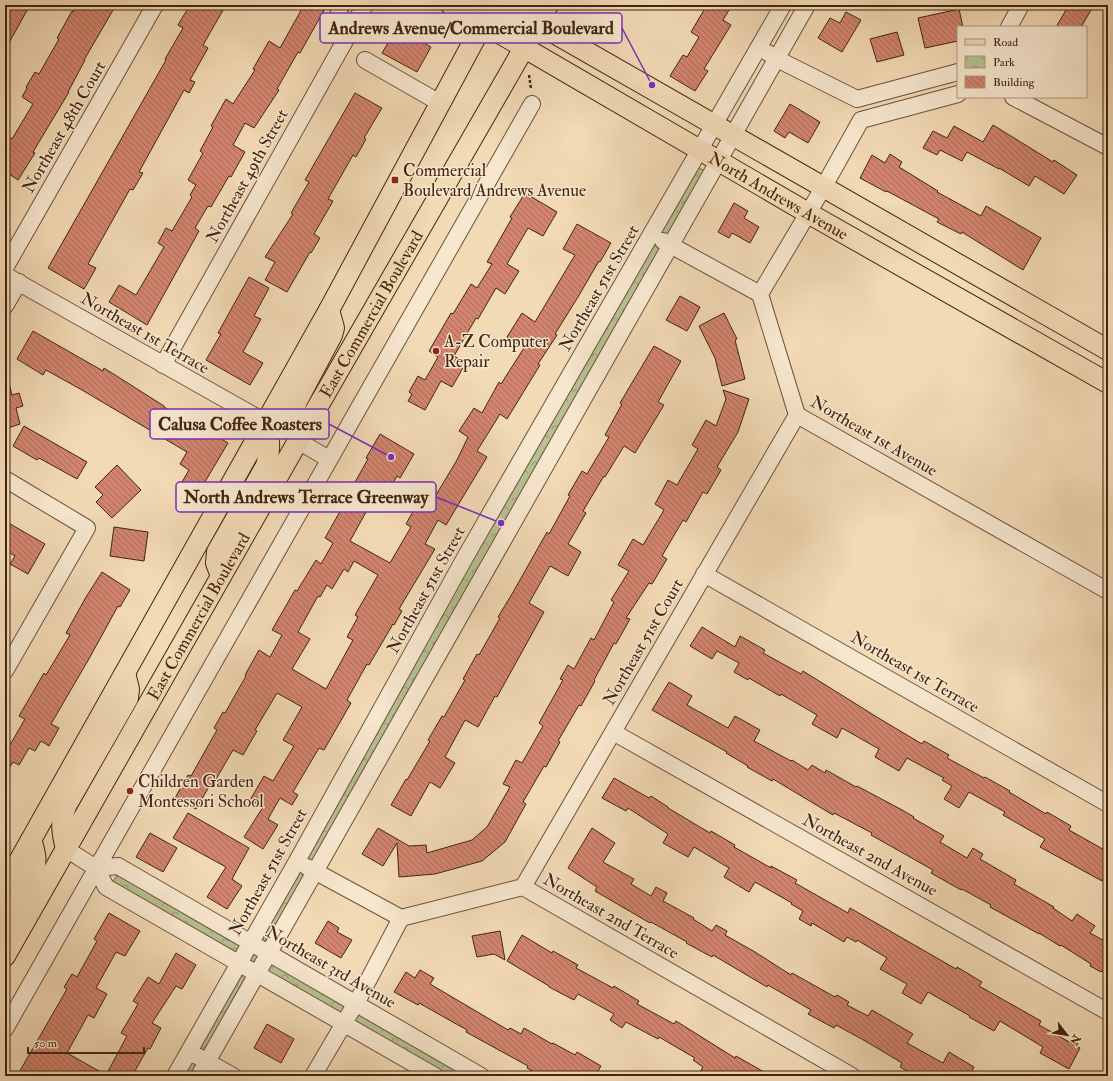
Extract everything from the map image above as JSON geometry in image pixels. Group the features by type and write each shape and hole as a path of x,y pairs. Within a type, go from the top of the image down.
{"main road":[{"name":"North Andrews Avenue","path":"451,5 808,213 1108,383"},
{"name":"East Commercial Boulevard","path":"5,886 267,423 493,5"},
{"name":"North Andrews Avenue","path":"505,5 1108,350"},
{"name":"East Commercial Boulevard","path":"5,956 298,440 548,5"},
{"path":"298,440 294,423 295,407 332,335 334,328 329,310"},
{"path":"221,576 216,563 217,552 266,466 270,446 267,423"},
{"path":"66,849 62,833 62,816 66,806 128,698 129,689 125,673"},
{"path":"5,925 33,875 36,866 36,854 31,840"}],"street":[{"name":"Northeast 48th Court","path":"5,268 155,5"},
{"path":"339,5 338,8 341,17 351,30"},
{"name":"Northeast 49th Street","path":"163,365 365,5"},
{"name":"Northeast 51st Street","path":"175,1076 297,861 467,554 784,5"},
{"path":"199,1076 807,5"},
{"path":"1010,26 1021,5"},
{"path":"759,48 777,59 857,99 957,72"},
{"path":"365,60 440,103"},
{"path":"861,120 957,94"},
{"path":"1015,98 1108,147"},
{"path":"652,235 760,294 823,188 861,120 857,99"},
{"path":"5,1029 532,104"},
{"path":"5,306 12,279"},
{"name":"Northeast 1st Terrace","path":"12,279 267,423"},
{"name":"Northeast 1st Avenue","path":"760,294 796,415 1108,591"},
{"name":"Northeast 51st Court","path":"523,888 796,415"},
{"path":"298,440 329,459"},
{"path":"5,479 87,528 5,671"},
{"path":"467,554 489,567"},
{"name":"Northeast 1st Terrace","path":"704,574 1108,804"},
{"name":"Northeast 2nd Avenue","path":"613,732 1108,1012"},
{"path":"66,849 96,868 106,887 435,1076"},
{"path":"297,861 401,918 314,1076"},
{"name":"Northeast 3rd Avenue","path":"96,868 118,866 482,1076"},
{"name":"Northeast 2nd Terrace","path":"401,918 523,888 852,1076"},
{"path":"189,1051 233,1076"}],"green space":[{"path":"697,167 707,172 264,956 471,1076 442,1076 256,969 195,1076 178,1076 243,961 111,885 118,873 250,948"}],"building":[{"path":"5,5 30,5 5,50"},
{"path":"78,5 116,5 84,60 69,92 33,152 35,153 18,180 5,171 5,135 12,139 33,104 22,97 27,88 26,87 35,72 39,74 59,39 57,38 72,11 73,12"},
{"path":"190,5 226,5 203,45 208,48 190,80 195,82 189,93 184,90 139,172 143,173 133,190 130,189 88,264 96,268 84,289 48,268 166,60 165,59 183,28 178,25"},
{"path":"304,5 327,5 300,53 298,52 277,89 279,90 254,128 245,123 233,145 245,152 231,177 229,176 211,207 208,206 195,228 199,231 147,325 109,302 119,285 136,295 164,247 158,243 166,228 172,231 192,197 190,195 196,185 188,180 203,153 200,151 213,127 211,126 226,99 233,104 255,70 253,69 269,41 280,48"},
{"path":"707,5 732,5 723,20 731,25 704,69 708,71 695,91 670,76 683,55 687,57 699,37 691,32"},
{"path":"1069,5 1094,5 1082,26 1057,26"},
{"path":"959,9 963,26 957,26 957,41 925,48 918,18"},
{"path":"846,12 861,20 842,52 818,38 830,18 840,23"},
{"path":"397,28 431,47 417,72 382,53"},
{"path":"897,32 904,55 877,62 870,39"},
{"path":"355,93 382,108 364,138 366,139 356,157 353,155 328,199 333,201 314,234 320,238 311,253 310,252 287,292 265,280 275,262 265,257 293,214 291,213 309,182 305,180"},
{"path":"790,104 820,122 808,143 789,132 785,138 774,131"},
{"path":"993,125 1077,175 1064,194 1035,176 1029,186 999,168 967,152 962,161 940,150 937,155 923,148 933,131 947,138 954,126 983,142"},
{"path":"890,154 902,162 899,167 938,191 937,192 981,216 986,206 1041,238 1023,270 962,232 961,234 937,222 939,219 860,178 872,155 885,163"},
{"path":"525,193 557,212 543,236 528,228 507,264 519,271 505,294 496,288 478,319 476,318 454,356 466,363 452,387 441,381 425,410 408,401 412,394 409,392 418,376 425,380 438,357 429,351 451,313 453,314 471,284 477,288 492,264 487,262 512,218 510,217"},
{"path":"734,203 748,211 744,218 759,227 750,243 732,233 729,238 718,232"},
{"path":"577,224 611,243 555,334 557,335 538,364 540,365 507,419 500,414 477,451 487,457 446,525 438,520 425,544 435,549 399,609 402,611 394,625 393,624 369,665 367,664 347,700 351,703 324,750 319,748 293,792 298,795 292,805 280,798 268,819 278,825 263,849 244,837 263,807 250,800 264,776 273,781 294,746 283,740 302,707 277,693 255,730 257,731 243,755 233,750 215,781 213,780 196,809 175,798 188,775 191,776 217,730 214,728 223,712 225,713 259,650 270,657 282,635 272,630 295,590 297,591 316,560 321,564 333,543 325,538 351,492 350,491 368,459 366,458 380,434 414,454 400,478 397,476 385,497 379,494 373,504 371,503 350,541 390,563 411,527 406,524 420,499 430,505 457,460 468,437 459,431 474,408 482,413 499,382 501,384 524,348 507,337 522,313 535,322 575,255 563,249","holes":["354,561 378,575 355,615 358,617 347,637 353,640 326,689 292,669 310,639 298,632 318,596 320,597 327,585 332,589 344,569 348,572"]},
{"path":"249,277 269,288 254,316 261,319 243,352 263,363 250,385 206,360 221,334 218,333"},
{"path":"680,296 700,307 687,331 666,320"},
{"path":"724,313 737,339 735,340 745,379 722,386 715,358 699,326"},
{"path":"33,331 103,371 104,368 164,407 187,420 188,419 228,443 199,492 182,482 189,470 180,464 187,452 46,370 43,375 17,359"},
{"path":"654,346 681,361 658,402 664,405 635,453 624,446 605,477 604,476 583,511 586,513 568,544 581,552 568,576 550,566 529,603 544,612 497,697 495,696 478,727 465,720 445,757 455,763 440,788 430,782 411,816 391,805 430,741 428,740 442,716 444,717 465,680 463,679 477,654 479,655 500,618 498,617 547,532 549,534 570,496 568,495 582,471 587,474 609,437 605,435 622,404 620,403"},
{"path":"5,383 9,383 12,395 19,393 23,406 16,408 20,424 5,429"},
{"path":"723,390 749,399 738,432 717,467 721,470 707,494 703,492 686,522 683,520 662,556 667,559 652,584 649,583 626,618 630,619 616,644 614,643 581,706 579,705 558,741 560,742 546,767 544,766 523,802 526,804 505,842 482,861 435,874 399,877 397,843 383,866 362,854 378,828 409,846 426,845 427,853 472,840 487,827 510,787 503,784 516,760 522,763 543,726 539,723 563,680 560,679 568,665 574,669 591,638 594,640 614,602 611,600 629,571 618,565 633,539 643,545 664,510 655,504 668,480 677,485 698,449 692,445 706,420 716,426 726,399"},
{"path":"24,426 87,462 77,479 39,458 37,460 13,446"},
{"path":"117,465 141,490 112,518 96,502 103,495 95,487"},
{"path":"5,521 45,544 28,574 10,564 15,556 5,550"},
{"path":"114,527 148,532 144,561 110,556"},
{"path":"102,572 130,590 120,607 118,606 51,724 59,728 49,746 41,741 35,751 29,748 19,765 13,762 5,775 5,742 10,745 25,719 19,716 44,673 46,675 70,635 66,633"},
{"path":"702,627 735,647 740,636 765,650 763,653 801,674 803,671 922,744 924,741 949,755 947,758 984,778 985,777 1046,814 1047,812 1071,826 1069,830 1108,852 1108,870 1102,881 1040,847 1045,839 1003,815 1005,812 969,792 959,808 944,799 952,786 942,780 944,778 907,758 899,771 875,757 879,749 842,728 837,738 812,724 817,715 781,694 780,696 749,678 748,680 734,672 739,663 717,651 712,659 690,646"},
{"path":"669,682 692,696 687,705 728,728 735,716 760,730 754,741 791,761 792,760 808,770 812,765 825,773 826,770 904,811 944,836 940,842 967,858 973,848 983,854 980,859 1016,880 1014,884 1054,907 1053,908 1072,921 1077,914 1095,926 1090,933 1108,943 1108,974 1090,966 1091,964 1061,945 1060,946 990,907 991,905 931,873 933,870 871,835 872,833 834,813 833,815 773,779 772,781 747,767 748,766 726,753 727,752 652,710"},
{"path":"614,778 649,798 651,796 710,833 711,831 735,845 734,847 771,868 771,866 797,880 795,883 848,913 850,908 956,969 957,967 982,982 979,986 1041,1021 1039,1025 1080,1048 1069,1069 1040,1053 1043,1047 1000,1021 994,1031 928,992 921,1004 902,993 907,984 880,969 887,958 857,940 856,942 847,937 844,942 812,923 811,926 799,919 803,911 755,882 749,892 724,877 729,868 694,847 688,857 663,843 668,834 628,808 626,811 602,798"},
{"path":"188,813 249,848 232,879 242,886 227,909 207,897 226,867 173,838"},
{"path":"592,828 615,843 603,862 634,879 631,884 651,896 656,887 667,893 663,901 694,918 693,919 712,931 716,925 727,931 725,935 791,975 792,973 835,997 837,995 849,1002 847,1005 868,1016 872,1010 913,1034 907,1043 943,1063 949,1052 974,1067 969,1076 916,1076 900,1067 902,1063 867,1042 836,1025 834,1028 808,1014 811,1010 768,985 767,987 713,955 712,957 686,943 687,942 651,922 650,923 595,891 597,887 568,868"},
{"path":"150,833 177,848 163,872 136,857"},
{"path":"109,913 140,931 125,956 116,952 96,988 107,994 94,1018 88,1015 67,1053 106,1075 127,1036 121,1033 138,1004 133,1001 148,977 159,984 176,953 196,965 182,989 176,986 152,1023 161,1028 150,1049 148,1048 132,1076 17,1076 67,989 64,987 72,974 77,977 97,941 94,939"},
{"path":"328,921 339,928 337,932 352,940 341,958 315,943"},
{"path":"500,931 505,960 494,954 477,957 472,936"},
{"path":"522,935 552,953 553,951 578,965 576,968 613,988 614,986 639,1001 637,1004 674,1024 676,1021 735,1058 736,1056 771,1076 706,1076 700,1072 703,1067 693,1060 695,1058 659,1037 658,1039 626,1022 622,1028 610,1020 614,1014 578,994 574,1000 549,987 507,961"},
{"path":"420,970 434,978 430,984 508,1030 510,1028 521,1034 524,1028 552,1044 553,1043 575,1055 577,1052 601,1066 595,1076 542,1076 527,1068 528,1066 466,1032 467,1030 419,1003 418,1005 394,992 406,972 415,978"},
{"path":"267,1024 294,1039 281,1063 254,1048"}],"place":[{"name":"Andrews Avenue/Commercial Boulevard","path":"652,85"},
{"name":"Commercial Boulevard/Andrews Avenue","path":"395,180"},
{"name":"A-Z Computer Repair","path":"436,351"},
{"name":"Calusa Coffee Roasters","path":"391,457"},
{"name":"North Andrews Terrace Greenway","path":"501,523"},
{"name":"Children Garden Montessori School","path":"130,791"}]}
